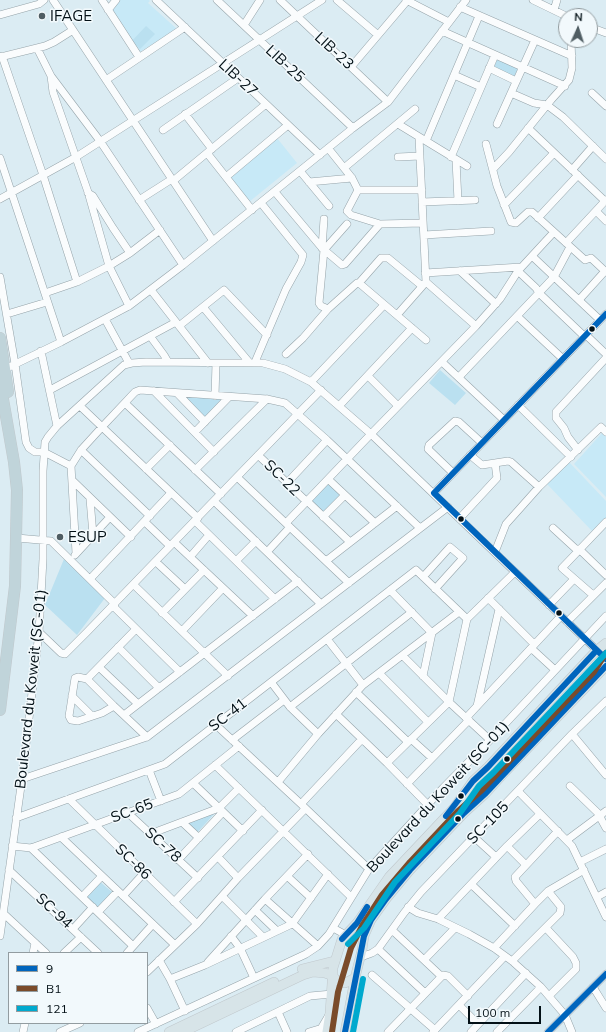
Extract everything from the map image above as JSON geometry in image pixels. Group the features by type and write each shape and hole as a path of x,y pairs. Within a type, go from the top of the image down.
{"highway":[{"path":"0,338 10,366 14,462"},
{"path":"0,382 14,462 17,490 15,586 0,710"}],"main road":[{"path":"322,1031 330,1013 334,961 344,937 357,923 389,876 454,808 473,781 488,767 596,650 606,643"},
{"path":"345,1032 354,978 364,936 372,920 392,890 606,666"},
{"path":"344,937 355,934 361,938 363,943"},
{"path":"168,1032 300,970 334,961"},
{"path":"183,1032 197,1029 303,975 319,972 332,976 336,980 345,983 354,978"}],"street":[{"path":"53,0 213,241"},
{"path":"102,0 139,57"},
{"path":"108,10 116,0"},
{"name":"LIB-27","path":"156,0 320,155"},
{"path":"244,25 260,0"},
{"name":"LIB-23","path":"280,0 388,102"},
{"path":"0,199 76,157 322,0"},
{"path":"337,0 378,35"},
{"path":"351,67 406,0 449,22"},
{"path":"10,366 61,342 129,306 275,192 353,128 388,102 466,0"},
{"path":"533,0 558,12"},
{"path":"554,10 558,0"},
{"path":"0,15 40,1"},
{"name":"LIB-25","path":"218,1 353,128"},
{"path":"460,7 572,56"},
{"path":"397,316 424,284 424,235 420,156 422,139 454,75 479,16"},
{"path":"106,80 185,27"},
{"path":"73,30 54,42 37,48 1,56 43,175 77,282"},
{"path":"442,31 565,86"},
{"path":"496,124 535,40"},
{"path":"37,48 51,76 100,141 183,265"},
{"path":"493,169 565,86 571,74 572,48"},
{"path":"458,201 454,158 495,55"},
{"path":"489,68 516,81"},
{"path":"454,75 481,87"},
{"path":"51,76 53,92 88,192 109,266 129,306"},
{"path":"163,130 238,78"},
{"path":"511,93 534,102 547,105 563,117 606,158"},
{"path":"592,93 606,106"},
{"path":"140,200 173,180 266,104"},
{"path":"344,168 415,109"},
{"path":"186,114 226,177 252,210"},
{"path":"398,124 467,166"},
{"path":"226,177 288,125"},
{"path":"459,377 554,277 568,245 606,201 528,128"},
{"path":"486,144 497,186 511,222 516,223 530,211 585,260 591,258 606,272 579,300"},
{"path":"538,218 575,172 593,146"},
{"path":"328,148 352,178 358,190"},
{"path":"504,205 554,153"},
{"path":"398,157 420,156"},
{"path":"0,158 61,342"},
{"path":"300,171 329,206"},
{"path":"309,182 352,178"},
{"path":"358,190 422,190"},
{"path":"358,190 347,211 351,215 380,224 423,224"},
{"path":"88,192 93,196 130,253"},
{"path":"275,192 323,249 341,265 344,265 380,224"},
{"path":"422,202 475,200"},
{"path":"252,362 267,334 286,289 301,262 303,255 261,203"},
{"path":"596,211 606,221"},
{"path":"324,219 319,303 328,309"},
{"path":"323,249 347,224"},
{"path":"100,234 113,228"},
{"path":"44,293 77,282 109,266 130,253 160,230"},
{"path":"424,235 491,231"},
{"path":"268,552 306,501 476,326 496,304 520,269 554,232"},
{"path":"434,493 604,317 579,300 532,256"},
{"path":"286,354 303,338 328,309 357,283 359,283 381,258 388,258 424,284 476,326"},
{"path":"425,273 520,269"},
{"path":"520,269 539,293 606,358 556,412 556,418 578,450"},
{"path":"460,271 496,304"},
{"path":"0,277 7,314 10,366 26,442 29,448 35,452 44,452 71,466"},
{"path":"359,283 426,340"},
{"path":"151,290 208,363"},
{"path":"50,390 150,336 178,324 224,290 267,334"},
{"path":"7,314 47,302"},
{"path":"311,382 384,305"},
{"path":"203,307 252,362"},
{"path":"517,316 563,359"},
{"path":"105,319 129,364"},
{"path":"339,406 412,328"},
{"path":"150,336 168,362"},
{"path":"41,351 56,426"},
{"path":"56,426 124,365 168,362 252,362 274,365 291,371 311,382 371,434 606,659"},
{"path":"215,396 216,362"},
{"path":"442,362 504,420"},
{"path":"368,376 398,406"},
{"path":"39,632 61,653 65,654 156,562 321,390"},
{"path":"76,553 71,466 81,450 138,391 267,399 285,403 327,440 420,528"},
{"path":"154,391 214,452"},
{"path":"177,393 205,422"},
{"path":"195,432 229,397"},
{"path":"196,470 267,399"},
{"path":"125,403 221,494"},
{"path":"80,406 171,493 210,535 275,598"},
{"path":"518,406 571,457"},
{"path":"453,473 428,449 429,445 455,421 459,422 482,443"},
{"name":"Boulevard du Koweit (SC-01)","path":"0,936 3,913 3,893 9,870 22,779 39,632 44,559 44,452 46,440 56,426"},
{"path":"495,552 506,524 539,487 604,427"},
{"path":"287,483 327,440"},
{"path":"146,469 170,445"},
{"path":"81,450 150,516"},
{"name":"SC-22","path":"258,455 350,542"},
{"path":"470,455 480,465 511,462 539,487"},
{"path":"460,518 497,478 495,463"},
{"path":"237,477 349,583"},
{"path":"328,479 375,523"},
{"path":"73,481 130,537"},
{"path":"90,579 171,493"},
{"path":"323,516 344,495"},
{"path":"90,499 93,535"},
{"path":"214,501 321,604"},
{"path":"326,561 397,506"},
{"path":"22,779 147,737 448,507"},
{"path":"70,559 110,517"},
{"path":"145,522 172,544 190,556 253,616"},
{"path":"593,595 562,568 606,522"},
{"path":"553,528 606,575"},
{"path":"190,556 210,535"},
{"path":"17,538 51,541 56,545 136,629 180,672"},
{"path":"236,561 256,541"},
{"path":"435,589 463,558 450,547 423,577 435,589 466,619"},
{"path":"156,562 185,590"},
{"path":"162,612 204,570"},
{"name":"SC-41","path":"16,818 165,764 416,570 423,577"},
{"path":"387,763 449,702 466,619 515,572"},
{"path":"549,605 574,579"},
{"path":"124,715 298,581"},
{"path":"567,622 606,583"},
{"path":"134,584 228,676"},
{"path":"182,631 224,588"},
{"path":"390,590 432,633"},
{"path":"488,598 555,670"},
{"path":"477,706 499,609"},
{"path":"290,707 412,612"},
{"path":"278,782 318,734 363,685 459,612"},
{"path":"407,784 561,616"},
{"name":"Boulevard du Koweit (SC-01)","path":"138,1032 306,954 318,946 331,931 369,869 606,616"},
{"path":"87,680 136,629"},
{"path":"423,676 432,633"},
{"path":"327,639 363,685"},
{"path":"118,647 159,688"},
{"path":"403,656 490,740"},
{"path":"100,668 138,704"},
{"path":"379,673 428,722"},
{"path":"114,706 92,716 76,721 71,720 69,716 75,678 78,677 87,680 147,737"},
{"path":"271,682 290,707 318,734"},
{"path":"356,692 410,741 432,758"},
{"path":"72,696 92,716"},
{"path":"232,740 284,700"},
{"name":"SC-105","path":"377,950 408,907 572,734 606,701"},
{"path":"336,714 362,738 428,805"},
{"path":"216,725 369,869"},
{"path":"572,734 606,775"},
{"path":"148,971 197,924 283,830 362,738"},
{"name":"SC-65","path":"12,846 31,848 179,794 239,746"},
{"path":"215,765 351,897"},
{"path":"149,770 161,801"},
{"path":"193,783 243,831"},
{"path":"570,786 602,815 606,828"},
{"path":"178,860 199,838 239,788"},
{"path":"518,791 567,840 573,848 606,917"},
{"name":"SC-86","path":"69,799 197,924"},
{"path":"150,834 221,810"},
{"path":"174,902 262,810"},
{"name":"SC-78","path":"128,813 198,878"},
{"path":"438,919 496,857 540,814"},
{"path":"567,840 602,815"},
{"path":"182,822 199,838"},
{"path":"535,904 515,880 516,875 558,831"},
{"path":"62,837 175,945"},
{"path":"474,837 496,857"},
{"path":"507,846 526,865"},
{"path":"31,848 133,946"},
{"path":"580,862 606,849"},
{"path":"205,965 264,899 308,854"},
{"path":"218,857 238,878"},
{"name":"SC-94","path":"9,870 97,952"},
{"path":"494,948 548,891 584,870"},
{"path":"73,929 95,910 120,893 144,873"},
{"path":"170,979 205,965 292,924 328,874"},
{"path":"82,897 102,876"},
{"path":"287,876 311,898"},
{"path":"471,884 515,926"},
{"path":"512,961 560,913 561,907 548,891"},
{"path":"596,896 606,892"},
{"path":"222,896 263,937"},
{"path":"264,899 318,946"},
{"path":"408,907 418,913 438,919 469,934 494,948 512,961 549,996 565,1015 572,1032"},
{"path":"255,910 277,931"},
{"path":"3,913 45,952"},
{"path":"127,952 152,924"},
{"path":"424,960 454,928"},
{"path":"546,928 573,957 576,963 576,969 549,996"},
{"path":"392,930 441,976"},
{"path":"331,931 344,937"},
{"path":"231,936 240,948 254,978"},
{"path":"65,952 81,937"},
{"path":"33,952 35,943"},
{"path":"363,943 370,950 377,950 425,993"},
{"path":"360,957 377,950"},
{"path":"372,975 434,1031 504,956"},
{"path":"160,960 185,1011"},
{"path":"471,1032 526,973"},
{"path":"548,1032 606,974"},
{"path":"388,1032 441,976 448,976 468,996"},
{"path":"497,1032 541,987"},
{"path":"593,987 606,1008"},
{"path":"236,1032 310,996 332,994"},
{"path":"459,1005 478,1024"},
{"path":"148,1010 156,1024"},
{"path":"278,1012 287,1032"},
{"path":"60,1032 78,1024 80,1032"},
{"path":"309,1032 322,1031"}],"shaded area":[{"path":"118,0 149,0 150,1 148,3 177,29 138,53 109,10"},
{"path":"146,26 155,34 140,49 132,41"},
{"path":"497,59 518,68 514,77 494,67"},
{"path":"277,138 297,163 249,202 229,177"},
{"path":"440,370 466,393 455,405 429,383"},
{"path":"182,397 224,399 204,418"},
{"path":"602,433 606,437 606,497 574,464"},
{"path":"569,462 606,501 606,518 592,531 546,483"},
{"path":"327,481 344,497 325,515 309,500"},
{"path":"64,559 105,598 77,635 45,605"},
{"path":"215,813 195,835 184,824 195,820"},
{"path":"99,881 112,892 95,912 82,900"}],"transit line":[{"name":"9","path":"434,493 606,314"},
{"name":"9","path":"434,493 606,659"},
{"name":"9","path":"446,816 473,781 488,767 596,651"},
{"name":"B1","path":"332,1032 338,992 351,948 362,926 382,895 410,862 457,812 482,790 594,672 606,653"},
{"name":"121","path":"348,944 364,928 395,882 460,813 479,786 606,653"},
{"name":"9","path":"345,1032 364,936 371,920 410,870 464,813 486,793 606,666"},
{"name":"9","path":"342,939 357,923 367,907"},
{"name":"9","path":"548,1032 606,974"},
{"name":"121","path":"353,1032 363,979"}],"place":[{"name":"IFAGE","path":"42,16"},
{"name":"ESUP","path":"60,537"}]}
